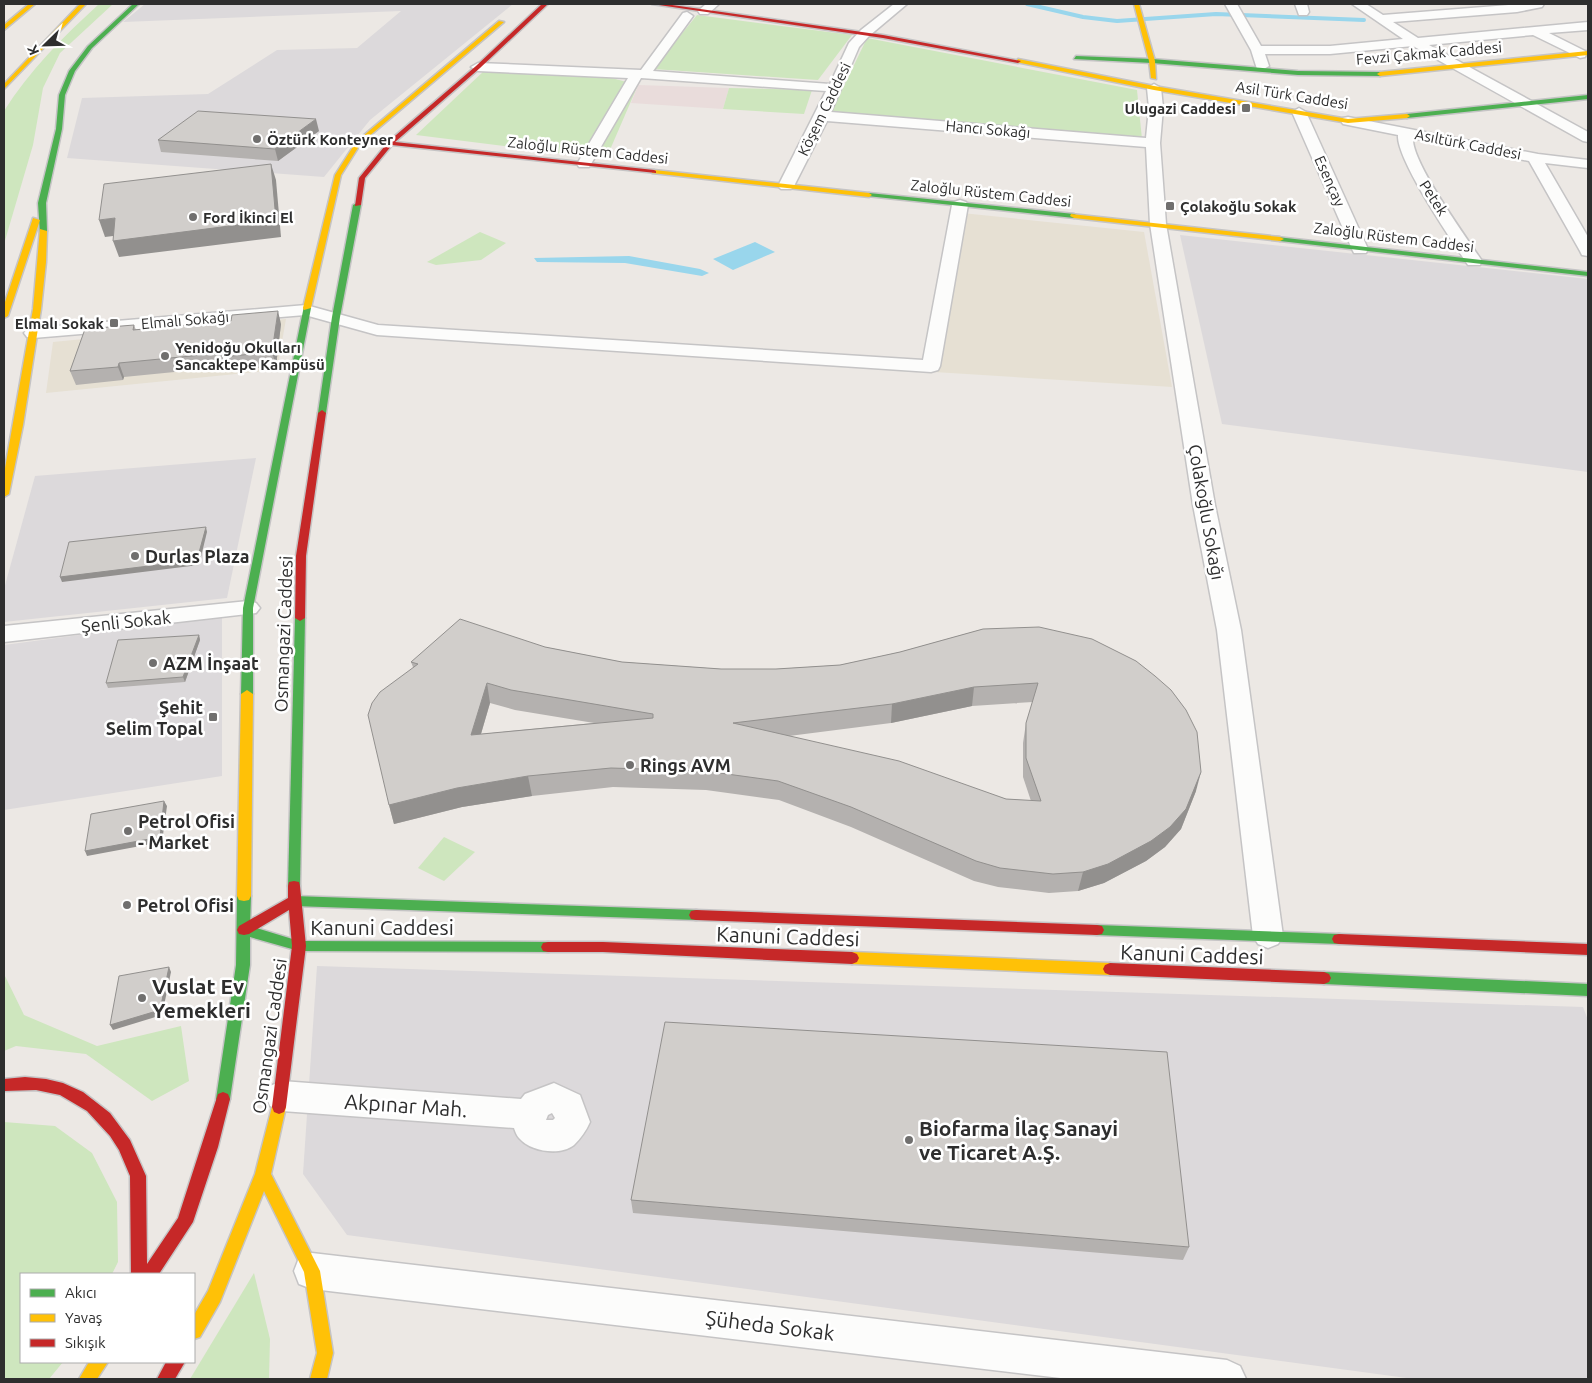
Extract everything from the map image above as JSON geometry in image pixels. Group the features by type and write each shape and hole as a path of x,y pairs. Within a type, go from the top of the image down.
{"main road":[{"path":"4,28 32,4"},
{"path":"4,87 83,4"},
{"path":"4,316 42,203 59,129 62,95 66,83 72,71 90,47 136,4"},
{"name":"Osmangazi Caddesi","path":"195,1329 214,1296 263,1174 282,1096 299,946 294,901 301,556 322,424 341,324 362,178 390,143 478,67 545,4"},
{"name":"Asil Türk Caddesi","path":"655,4 708,7 935,44 1154,88 1348,121 1588,97"},
{"path":"1136,4 1151,57 1154,88"},
{"name":"Osmangazi Caddesi","path":"151,1273 184,1222 210,1147 224,1096 243,965 248,608 306,310 338,175 359,142 508,16"},
{"name":"Asil Türk Caddesi","path":"865,33 1036,52"},
{"name":"Fevzi Çakmak Caddesi","path":"1151,57 1298,74 1366,75 1408,73 1584,54"},
{"path":"1062,56 1132,61 1151,57"},
{"path":"1053,67 1054,64 1062,60 1079,58"},
{"name":"Zaloğlu Rüstem Caddesi","path":"390,143 960,205 1158,224 1360,249 1588,274"},
{"path":"4,494 14,454 44,252 42,203"},
{"path":"322,424 336,411"},
{"path":"244,930 294,901"},
{"name":"Kanuni Caddesi","path":"294,901 1270,944 1588,950"},
{"name":"Kanuni Caddesi","path":"244,930 299,946 603,947 1274,972 1588,990"},
{"path":"4,1085 33,1083 61,1088 94,1108 119,1136 135,1163 138,1176 139,1273"},
{"path":"263,1174 312,1271 325,1353 319,1379"},
{"path":"87,1379 98,1363"},
{"path":"165,1379 175,1363"}],"street":[{"name":"Köşem Caddesi","path":"786,186 822,116 854,46 865,33 901,4"},
{"path":"1358,4 1417,43 1588,138"},
{"path":"1433,4 1445,13"},
{"path":"1380,19 1531,4"},
{"path":"1234,11 1257,50 1263,70"},
{"path":"584,164 640,75 686,16"},
{"path":"1257,50 1330,50 1588,26"},
{"path":"1535,31 1584,54"},
{"path":"478,67 640,75 834,88"},
{"name":"Çolakoğlu Sokağı","path":"1154,88 1156,108 1153,143 1158,224 1204,505 1229,630 1270,944"},
{"name":"Esençay","path":"1299,112 1360,249"},
{"name":"Hancı Sokağı","path":"822,116 1153,143"},
{"name":"Asıltürk Caddesi","path":"1348,121 1534,157 1588,164"},
{"name":"Petek","path":"1406,132 1405,143 1415,168 1474,261"},
{"path":"1534,157 1588,251"},
{"name":"Elmalı Sokağı","path":"33,333 306,310 341,324 377,330 931,366 960,205"},
{"name":"Şenli Sokak","path":"4,634 248,608"},
{"name":"Akpınar Mah.","path":"282,1096 529,1114"},
{"name":"Şüheda Sokak","path":"312,1271 1227,1379"}],"shaded area":[{"path":"145,4 513,4 370,120 324,177 67,158 82,98 208,94 277,50 357,48 401,11 123,22"},
{"path":"638,85 729,88 723,109 631,103"},
{"path":"962,213 1144,232 1172,387 934,372"},
{"path":"1180,235 1588,279 1588,472 1222,424"},
{"name":"Yenidoğu Okulları Sancaktepe Kampüsü","path":"286,319 277,370 46,393 53,342"},
{"path":"256,458 227,598 4,622 4,589 35,476"},
{"path":"222,616 222,776 4,810 4,645"},
{"path":"317,966 1583,1007 1588,1020 1588,1379 1414,1379 347,1235 303,1174"}],"green space":[{"path":"99,4 113,4 60,53 43,88 33,145 4,244 4,111 24,82 48,54"},
{"path":"697,15 852,35 818,80 653,69"},
{"path":"867,38 1137,90 1142,139 831,113"},
{"path":"485,70 604,76 638,85 606,159 416,135"},
{"path":"729,88 812,90 804,114 723,109"},
{"path":"480,232 506,243 481,260 436,265 427,262"},
{"path":"444,837 475,852 444,881 418,868"},
{"path":"4,974 24,1015 97,1046 181,1026 189,1081 152,1101 86,1054 16,1046 4,1051"},
{"path":"4,1122 55,1126 92,1153 117,1202 118,1262 112,1273 20,1273 20,1363 62,1363 49,1379 4,1379"},
{"path":"254,1273 270,1339 269,1379 190,1379"}],"water":[{"path":"755,242 775,252 733,270 713,259"},
{"path":"629,256 700,269 709,273 702,276 625,263 537,262 534,258"}],"building":[{"path":"198,111 316,119 275,149 158,140"},
{"name":"Ford İkinci El","path":"271,164 276,220 113,241 115,218 99,220 104,184"},
{"path":"278,311 272,352 222,357 222,353 119,363 118,367 70,371 85,329 134,325 133,330 231,321 232,315"},
{"name":"Durlas Plaza","path":"206,527 197,560 60,577 69,542"},
{"name":"Rings AVM","path":"460,619 545,647 622,662 721,669 776,669 840,665 900,652 983,629 1039,627 1092,639 1136,661 1171,690 1186,710 1197,732 1201,772 1186,809 1170,827 1151,841 1108,864 1083,872 1053,874 1000,868 976,861 851,807 778,781 705,771 611,768 528,776 457,788 389,805 368,715 372,703 380,692 418,664 411,662","holes":["487,683 511,690 653,714 653,718 471,735","1038,683 1026,723 1026,758 1041,801 1006,799 899,761 733,723 892,704 974,687"]},
{"name":"AZM İnşaat","path":"199,635 183,677 106,683 118,640"},
{"name":"Petrol Ofisi - Market","path":"164,801 160,837 85,851 91,814"},
{"name":"Vuslat Ev Yemekleri","path":"169,967 160,1010 110,1025 119,976"},
{"name":"Biofarma İlaç Sanayi ve Ticaret A.Ş.","path":"665,1022 1167,1052 1189,1247 631,1200"}],"waterway":[{"path":"1027,4 1083,17 1117,21 1216,14 1364,20"}],"traffic: fast":[{"path":"43,231 42,203 59,129 62,95 72,71 90,47 136,4"},
{"path":"1076,58 1152,61 1298,73 1380,74"},
{"path":"1407,116 1588,97"},
{"path":"869,195 1074,216"},
{"path":"322,413 336,317 357,205"},
{"path":"1280,239 1588,274"},
{"path":"247,694 248,608 307,308"},
{"path":"294,886 300,618"},
{"path":"223,1099 243,965 244,896"},
{"path":"294,901 696,915"},
{"path":"244,930 299,946"},
{"path":"1097,930 1339,939"},
{"path":"299,946 548,947"},
{"path":"1324,978 1588,990"}],"traffic: slow":[{"path":"4,28 32,4"},
{"path":"4,87 83,4"},
{"path":"1136,4 1152,61 1154,78"},
{"path":"307,308 338,175 359,142 501,22"},
{"path":"1380,74 1588,53"},
{"path":"1018,61 1154,88 1348,121 1407,116"},
{"path":"654,172 869,195"},
{"path":"1074,216 1280,239"},
{"path":"4,316 36,220"},
{"path":"4,494 12,459 37,309 43,262 43,231"},
{"path":"244,896 247,694"},
{"path":"852,958 1110,969"},
{"path":"195,1329 214,1296 263,1174 279,1107"},
{"path":"263,1174 312,1271 325,1353 319,1379"},
{"path":"87,1379 98,1363"}],"traffic: jam":[{"path":"357,205 362,178 390,143 478,67 545,4"},
{"path":"655,4 928,44 1018,61"},
{"path":"390,143 654,172"},
{"path":"300,618 301,556 322,413"},
{"path":"279,1107 299,946 294,886"},
{"path":"244,930 294,901"},
{"path":"696,915 1097,930"},
{"path":"1339,939 1588,950"},
{"path":"548,947 603,947 852,958"},
{"path":"1110,969 1324,978"},
{"path":"4,1085 41,1084 63,1089 92,1106 115,1131 125,1145 138,1176 139,1273"},
{"path":"151,1273 185,1222 210,1147 223,1099"},
{"path":"165,1379 175,1363"}],"place":[{"name":"Ulugazi Caddesi","path":"1246,108"},
{"name":"Öztürk Konteyner","path":"257,139"},
{"name":"Çolakoğlu Sokak","path":"1170,206"},
{"name":"Ford İkinci El","path":"193,217"},
{"name":"Elmalı Sokak","path":"114,323"},
{"name":"Yenidoğu Okulları Sancaktepe Kampüsü","path":"165,356"},
{"name":"Durlas Plaza","path":"135,556"},
{"name":"AZM İnşaat","path":"153,663"},
{"name":"Şehit Selim Topal","path":"213,717"},
{"name":"Rings AVM","path":"630,765"},
{"name":"Petrol Ofisi - Market","path":"128,831"},
{"name":"Petrol Ofisi","path":"127,905"},
{"name":"Vuslat Ev Yemekleri","path":"142,998"},
{"name":"Biofarma İlaç Sanayi ve Ticaret A.Ş.","path":"909,1140"}]}
